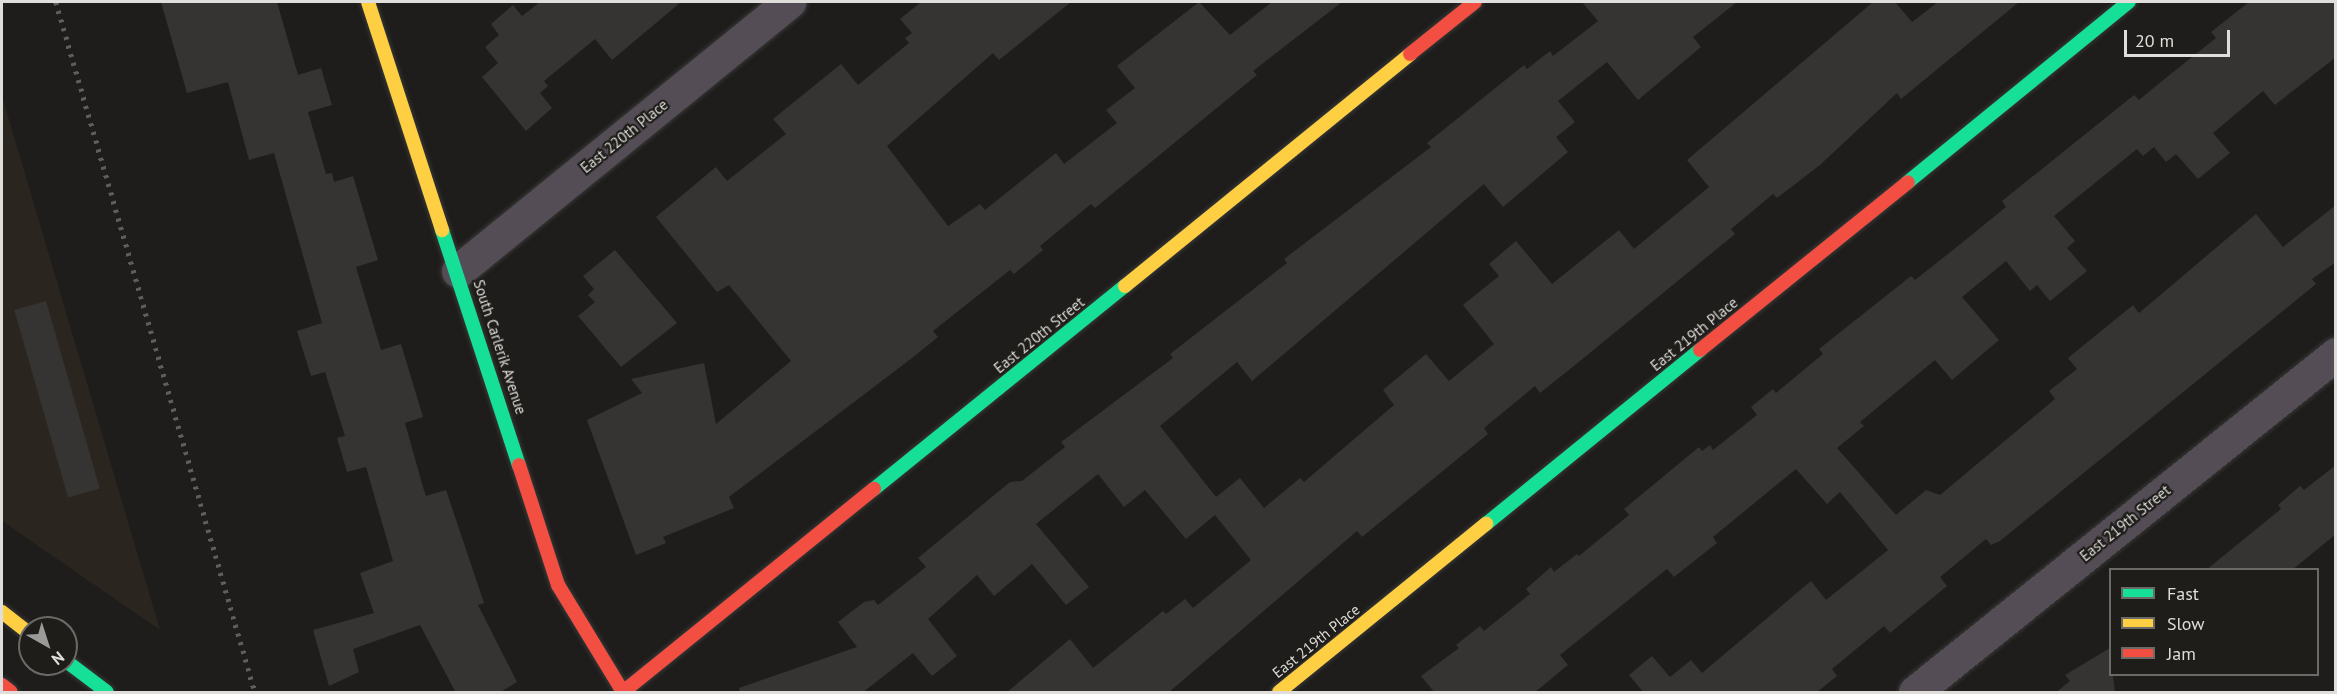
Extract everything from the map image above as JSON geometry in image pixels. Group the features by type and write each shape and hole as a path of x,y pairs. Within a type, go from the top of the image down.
{"street":[{"name":"South Carlerik Avenue","path":"368,2 458,272 558,585 623,692"},
{"name":"East 220th Place","path":"458,272 789,2"},
{"name":"East 220th Street","path":"623,692 1475,2"},
{"name":"East 219th Place","path":"1279,693 2129,2"},
{"name":"East 219th Street","path":"1915,693 2336,354"},
{"path":"2,612 18,625"},
{"path":"78,670 107,693"},
{"path":"2,686 11,693"}],"shaded area":[{"path":"2,96 160,630 2,521"}],"building":[{"path":"161,2 277,2 298,75 321,68 332,105 308,112 326,174 332,173 334,182 353,176 378,260 356,267 381,350 401,344 423,417 405,423 426,496 446,490 484,603 478,605 517,682 499,693 456,693 420,625 353,649 359,672 329,686 313,630 374,613 360,573 393,561 366,467 347,472 337,438 345,436 325,372 311,376 297,331 322,323 274,153 249,160 228,82 187,93"},
{"path":"540,2 681,2 612,60 595,39 544,81 548,86 540,93 552,108 526,131 482,77 498,63 485,47 499,35 491,24 513,5 522,16"},
{"path":"921,2 1071,2 999,60 993,53 887,146 948,226 980,204 985,210 1056,153 1064,164 1117,123 1106,110 1135,88 1117,66 1199,2 1230,35 1272,2 1342,2 1253,71 1257,75 1095,208 1091,204 1040,246 1043,250 1014,274 1010,270 933,331 938,337 912,358 729,497 734,508 663,537 666,543 636,555 587,420 642,393 631,379 704,363 716,424 791,361 729,285 717,292 656,217 716,167 727,181 786,134 773,119 841,64 858,85 909,43 905,38 912,33 900,19"},
{"path":"1582,2 1737,2 1693,37 1701,47 1638,100 1607,62 1558,101 1575,122 1556,137 1568,152 1503,207 1484,184 1252,381 1237,362 1160,426 1216,497 1240,478 1264,508 1300,478 1304,482 1394,405 1383,390 1426,354 1449,381 1494,344 1463,305 1499,276 1489,264 1516,241 1552,284 1619,230 1634,249 1709,187 1687,160 1873,2 1895,2 1912,22 1938,2 2019,2 1901,99 1897,93 1820,165 1777,198 1773,194 1731,229 1735,234 1540,393 1535,386 1484,428 1488,434 1362,537 1357,531 1168,693 1006,693 1070,639 1093,668 1163,611 1166,614 1185,599 1193,608 1251,560 1215,515 1186,539 1145,490 1124,507 1098,474 1036,524 1089,587 1066,605 1032,564 994,596 977,575 928,619 957,656 932,676 913,653 862,693 740,693 739,688 857,647 838,622 864,602 874,600 878,605 926,567 918,558 1010,482 1022,481 1065,447 1061,442 1173,358 1170,354 1287,263 1284,259 1431,147 1427,143 1524,65 1527,69 1550,51 1553,56 1598,21"},
{"path":"2249,2 2336,2 2336,57 2275,105 2263,91 2213,133 2230,153 2198,179 2176,154 2166,162 2154,147 2143,156 2137,149 2054,216 2075,241 2067,248 2087,271 2050,301 2037,285 2030,291 2006,261 1962,297 1999,340 1952,380 1935,360 1860,422 1864,426 1837,448 1896,515 1926,490 1940,495 2055,399 2049,391 2077,369 2068,358 2133,305 2139,313 2256,214 2283,247 2336,205 2336,262 2312,279 2316,284 2000,541 1991,545 1986,539 1940,577 1947,586 1890,633 1884,626 1832,669 1837,676 1816,693 1644,693 1629,675 1652,656 1670,677 1691,660 1702,673 1811,581 1826,600 1888,550 1840,492 1827,504 1796,469 1713,537 1717,543 1674,577 1667,569 1560,655 1568,665 1534,693 1435,693 1421,676 1459,648 1456,645 1480,626 1484,631 1530,594 1526,589 1551,567 1554,572 1577,554 1579,556 1629,515 1624,509 1699,447 1702,451 1710,445 1713,450 1757,415 1751,407 1773,389 1776,393 1823,354 1819,349 1911,276 1915,280 1958,246 2006,207 2002,201 2134,95 2139,100 2216,38 2211,32"},
{"path":"615,250 677,323 621,367 578,316 595,302 588,295 594,289 583,276"},
{"path":"46,301 100,488 68,498 14,310"},
{"path":"2336,465 2336,534 2294,568 2208,568 2281,509 2278,505 2300,486 2304,490"},
{"path":"2109,649 2109,676 2113,676 2115,693 2055,693 2070,681 2065,675"}],"railway":[{"path":"56,2 255,692"}],"traffic: fast":[{"path":"1908,182 2129,2"},
{"path":"442,230 519,465"},
{"path":"874,489 1125,286"},
{"path":"1486,524 1700,350"},
{"path":"78,670 107,692"}],"traffic: slow":[{"path":"368,2 442,230"},
{"path":"1125,286 1410,54"},
{"path":"1279,692 1486,524"},
{"path":"2,612 18,625"}],"traffic: jam":[{"path":"1410,54 1475,2"},
{"path":"1700,350 1908,182"},
{"path":"519,465 558,585 623,692"},
{"path":"623,692 874,489"},
{"path":"2,685 11,692"}]}
